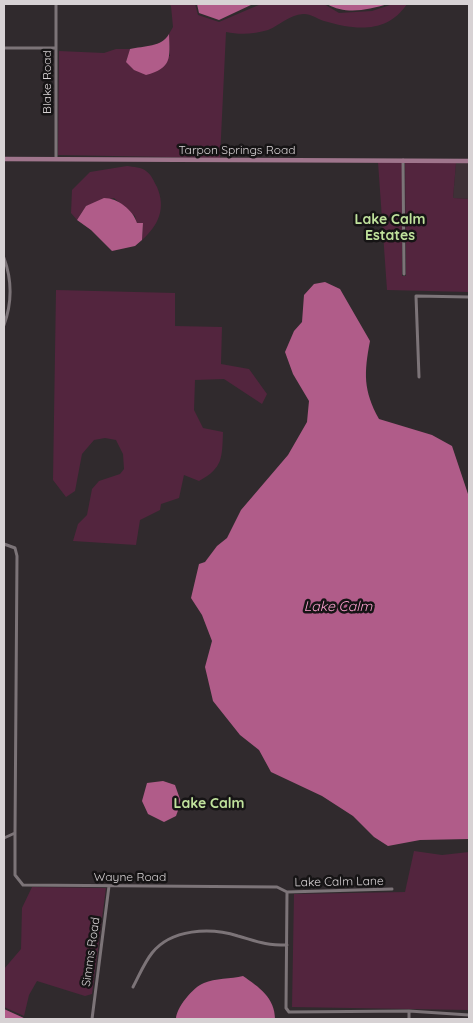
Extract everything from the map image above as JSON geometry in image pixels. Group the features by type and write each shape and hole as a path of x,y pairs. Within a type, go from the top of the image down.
{"main road":[{"name":"Tarpon Springs Road","path":"4,159 469,160"}],"street":[{"name":"Blake Road","path":"56,4 56,160"},
{"path":"4,48 56,48"},
{"path":"404,160 404,274"},
{"path":"4,258 10,290 8,313 4,325"},
{"path":"419,377 416,296 469,297"},
{"name":"Wayne Road","path":"4,544 15,548 17,556 14,834 15,875 23,885 277,887 287,892"},
{"path":"4,838 14,834"},
{"name":"Simms Road","path":"92,1019 109,886"},
{"name":"Lake Calm Lane","path":"287,892 392,889"},
{"path":"287,892 286,1008 289,1012 409,1011 469,1015"},
{"path":"133,987 154,951 166,940 181,934 224,932 262,944 287,945"},
{"path":"409,1011 409,1019"}],"shaded area":[{"path":"169,4 195,4 198,15 219,22 261,4 324,4 339,13 372,11 393,4 407,4 390,21 370,27 336,24 303,14 293,16 268,30 242,34 226,32 220,158 58,155 59,51 104,53 116,49 130,49 126,62 170,56 169,34 173,27 171,6"},
{"path":"378,162 402,163 402,276 406,276 405,163 456,163 453,198 469,199 469,292 387,290"},
{"path":"456,163 469,163 469,199 453,198"},
{"path":"127,166 140,168 148,173 160,195 161,209 157,222 142,240 143,223 137,224 135,216 114,198 86,206 77,220 71,213 72,190 90,172"},
{"path":"56,290 175,293 175,326 222,327 221,364 249,369 267,394 262,404 224,379 195,380 194,410 203,428 223,432 220,461 213,472 199,481 184,475 179,498 161,504 160,510 140,520 136,545 73,541 78,524 87,515 92,489 99,481 120,474 124,469 123,454 116,440 105,438 94,440 82,454 75,491 66,497 53,480"},
{"path":"414,851 442,855 469,852 469,1010 292,1007 294,894 405,892"},
{"path":"32,887 106,888 92,994 85,996 37,981 29,995 24,1016 4,1007 4,969 21,949 22,908"}],"water":[{"path":"197,4 253,4 219,20 199,13"},
{"path":"327,4 388,4 364,10 349,10"},
{"path":"169,34 168,61 161,69 146,75 134,70 126,62 130,49 157,44"},
{"path":"104,198 120,202 128,209 137,223 143,223 142,240 135,246 112,251 91,230 77,220 86,206"},
{"name":"Lake Calm","path":"325,282 340,289 370,341 366,381 370,399 379,419 432,435 452,446 469,497 469,839 420,840 388,846 374,837 353,816 322,796 271,772 259,750 240,735 213,701 205,667 212,641 202,615 191,598 199,564 205,562 217,546 227,538 241,510 288,455 307,422 309,401 293,374 285,352 294,331 302,322 304,295 314,284"},
{"path":"163,781 175,785 181,802 176,816 164,822 148,814 142,801 147,783"},
{"path":"243,976 260,989 269,999 275,1019 176,1019 182,1004 190,993 200,985 213,980"},
{"path":"4,1009 26,1019 4,1019"}],"district":[{"name":"Lake Calm Estates","path":"390,228"},
{"name":"Lake Calm","path":"209,804"}]}
